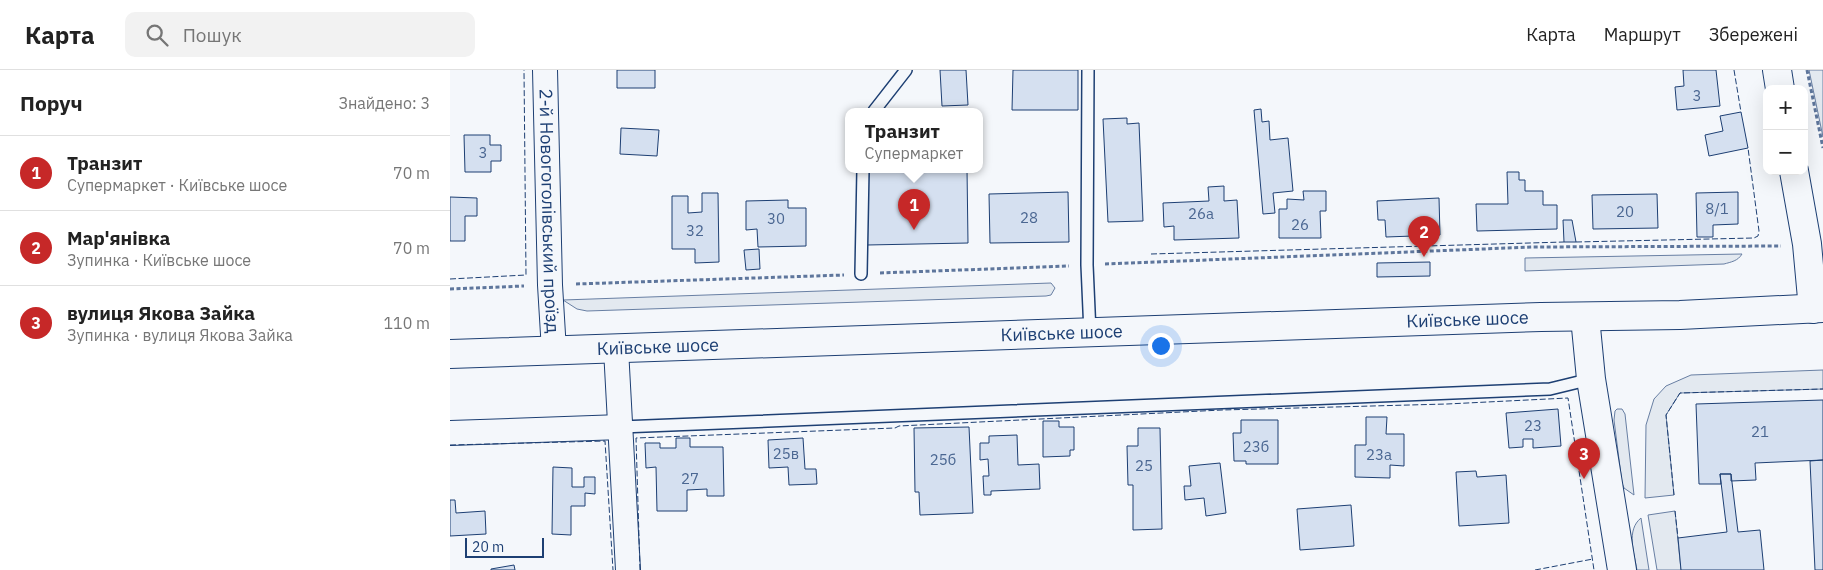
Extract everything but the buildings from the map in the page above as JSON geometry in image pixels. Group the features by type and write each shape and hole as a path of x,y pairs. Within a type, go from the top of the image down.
{"main road":[{"path":"1777,70 1779,85"},
{"path":"1795,175 1818,308"},
{"name":"Київське шосе","path":"450,354 1680,315 1818,308"},
{"path":"1585,317 1591,380 1622,570"}],"street":[{"name":"2-й Новогоголівський проїзд","path":"545,70 550,285 554,351"},
{"path":"616,349 628,570"},
{"path":"450,433 621,427"}],"lane":[{"path":"876,108 906,70"},
{"path":"1088,70 1087,265 1090,333"},
{"path":"861,274 863,173"},
{"path":"621,427 1550,389 1591,380"}],"path":[{"path":"1807,70 1823,148"},
{"path":"1714,246 1787,246"}],"shaded area":[{"path":"1809,70 1823,70 1823,137"},
{"path":"1742,254 1736,260 1724,264 1525,271 1525,258"},
{"path":"1051,283 1055,288 1051,295 1046,296 587,311 577,309 563,300"},
{"path":"1823,370 1823,389 1680,393 1666,415 1674,495 1645,498 1646,425 1654,399 1666,386 1691,375"},
{"path":"1617,409 1622,409 1625,414 1634,495 1624,488 1622,483 1614,420"},
{"path":"1675,511 1681,570 1657,570 1648,515"},
{"path":"1641,518 1649,570 1637,570 1633,549 1632,535 1636,523"}],"fence":[{"path":"450,279 526,275 524,70"},
{"path":"1734,70 1741,112"},
{"path":"1576,242 1754,238 1758,236 1759,231 1748,148"},
{"path":"1151,254 1564,242"},
{"path":"1674,495 1666,415 1680,393 1823,389"},
{"path":"640,570 636,438 895,428 899,426 1222,410 1447,404 1568,398 1594,570"},
{"path":"450,445 605,441 613,570"},
{"path":"1675,511 1678,538"},
{"path":"1535,570 1593,559"}],"place":[{"name":"Транзит","path":"914,230"},
{"name":"Мар'янівка","path":"1424,257"},
{"name":"вулиця Якова Зайка","path":"1584,479"}]}
